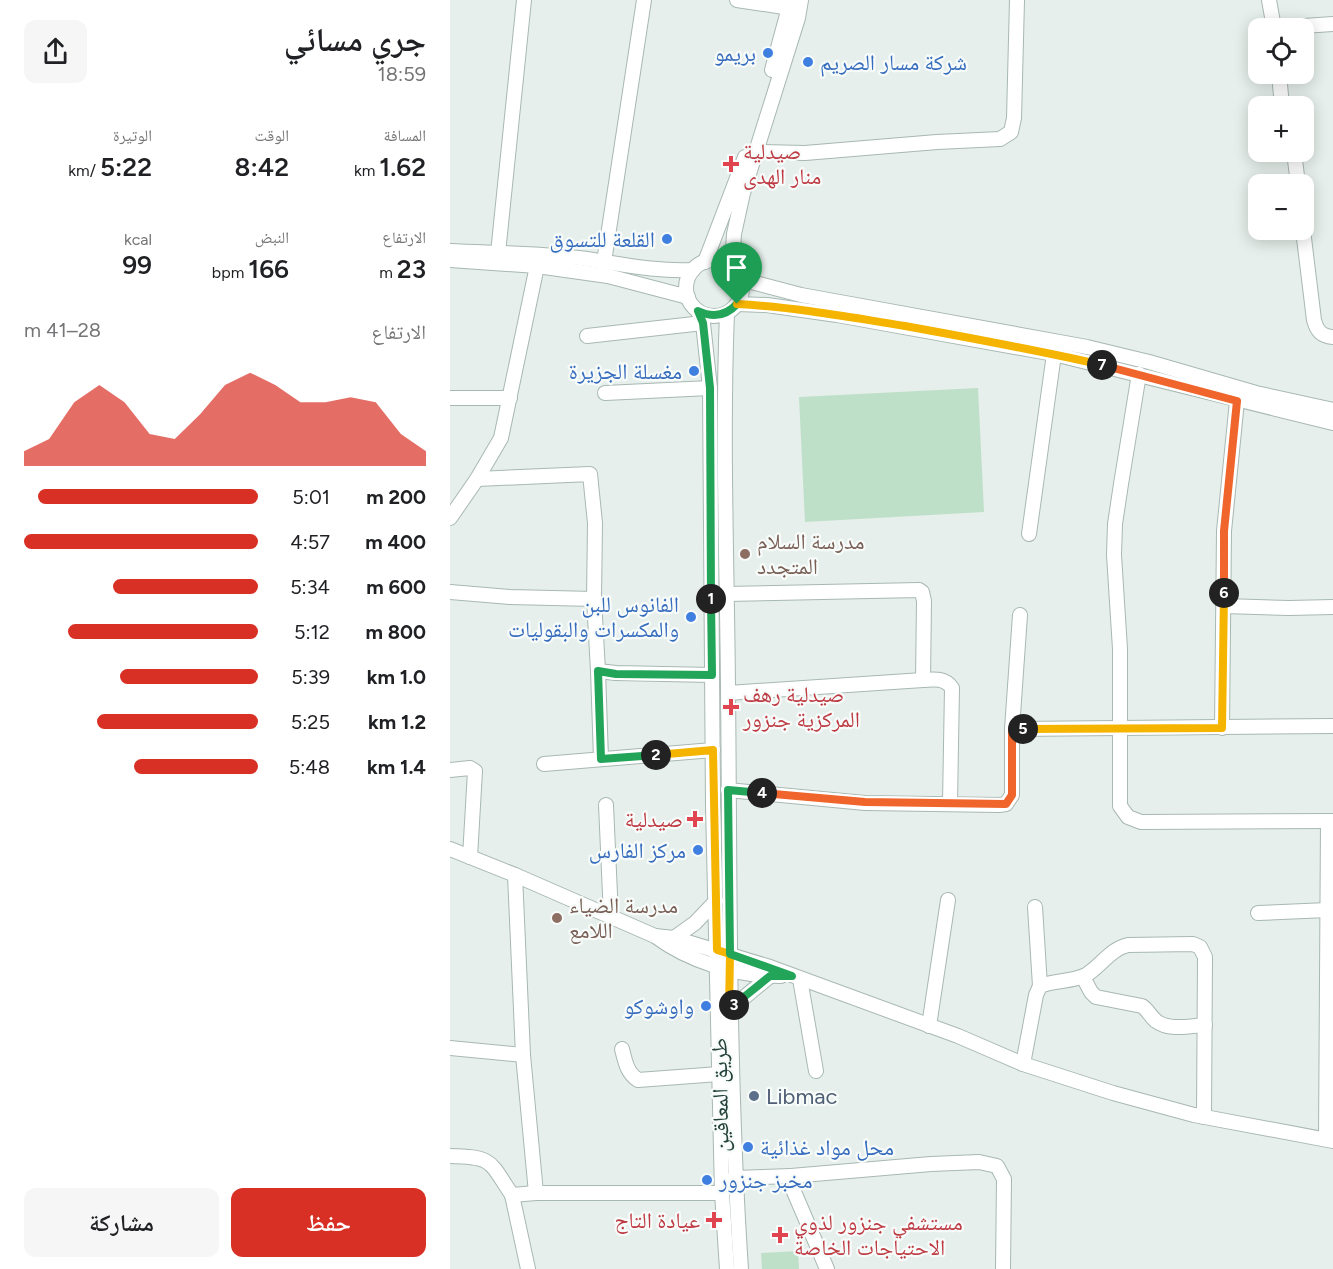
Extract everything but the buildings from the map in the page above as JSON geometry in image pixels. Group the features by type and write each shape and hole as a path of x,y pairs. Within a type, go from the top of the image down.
{"street":[{"path":"498,253 524,0"},
{"path":"604,262 644,0"},
{"path":"737,0 794,3"},
{"path":"756,152 805,153 1000,139 1011,132 1014,118 1017,0"},
{"path":"1269,0 1272,18"},
{"path":"732,267 734,234 744,193 798,18 794,3"},
{"path":"705,262 738,180 794,3"},
{"path":"1314,25 1333,24"},
{"path":"1304,240 1316,328 1321,334 1333,337"},
{"path":"450,251 568,257 643,268 693,270"},
{"path":"450,260 537,266 608,276 688,297"},
{"path":"701,317 688,297 687,283 693,270 705,262 719,261 732,267 740,279 742,288 732,308"},
{"path":"450,518 477,479 501,438 537,266"},
{"path":"740,279 801,295 1087,347 1149,362 1256,393 1333,410"},
{"path":"587,336 713,316 732,308 767,305 837,315 1054,354 1333,423"},
{"name":"طريق المعاقين","path":"723,952 728,790 725,369 732,308"},
{"name":"طريق المعاقين","path":"701,317 710,388 716,901 729,1010 734,1178 741,1269"},
{"path":"1029,534 1054,354"},
{"path":"655,936 674,938 723,952 929,1026 1023,1064 1113,1093 1204,1117 1330,1140 1328,910 1330,822 1141,822 1128,817 1120,806 1120,649 1114,555 1121,484 1139,374"},
{"path":"604,393 710,388"},
{"path":"450,398 510,398"},
{"path":"1222,728 1224,531 1237,401"},
{"path":"477,479 590,474 595,523 594,599 601,759"},
{"path":"726,594 919,590 922,592 924,601 923,680"},
{"path":"450,592 510,597 594,599"},
{"path":"1224,606 1333,607"},
{"path":"728,790 865,802 1006,804 1011,800 1012,795 1012,729 1020,615"},
{"path":"598,671 616,674 712,675"},
{"path":"728,693 923,680 948,682 952,688 950,803"},
{"path":"1012,729 1333,726"},
{"path":"544,764 713,750"},
{"path":"450,770 470,768 475,771 470,857"},
{"path":"606,805 611,917"},
{"path":"450,849 516,874 655,936 671,948 724,968 796,978"},
{"path":"516,874 523,1055 536,1193"},
{"path":"929,1026 938,980 948,900"},
{"path":"674,938 695,923 716,901"},
{"path":"1023,1064 1036,995 1040,986 1035,907"},
{"path":"1258,913 1328,910"},
{"path":"1040,986 1048,982 1083,976 1119,947 1193,944 1200,947 1205,957 1204,1117"},
{"name":"طريق المعاقين","path":"724,968 719,1074 722,1193 727,1269"},
{"path":"729,1010 770,976"},
{"path":"1083,976 1096,997 1142,1006 1157,1022 1176,1027 1205,1025"},
{"path":"796,978 816,1071"},
{"path":"450,1048 523,1055"},
{"path":"622,1049 627,1068 638,1080 719,1074"},
{"path":"450,1156 477,1157 489,1162 512,1195 528,1269"},
{"path":"734,1178 791,1176 931,1164 979,1162 996,1166 1004,1179 1003,1269"},
{"path":"791,1176 792,1186 827,1269"},
{"path":"512,1195 722,1193"}],"green space":[{"path":"978,388 984,512 805,522 799,397"},
{"path":"798,1251 799,1269 762,1269 761,1253"}],"place":[{"name":"بريمو","path":"768,53"},
{"name":"شركة مسار الصريم","path":"808,62"},
{"name":"صيدلية منار الهدى","path":"731,164"},
{"name":"القلعة للتسوق","path":"667,239"},
{"name":"مغسلة الجزيرة","path":"694,371"},
{"name":"مدرسة السلام المتجدد","path":"745,554"},
{"name":"الفانوس للبن والمكسرات والبقوليات","path":"691,617"},
{"name":"صيدلية رهف المركزية جنزور","path":"731,707"},
{"name":"صيدلية","path":"695,819"},
{"name":"مركز الفارس","path":"698,850"},
{"name":"مدرسة الضياء اللامع","path":"557,918"},
{"name":"واوشوكو","path":"706,1006"},
{"name":"Libmac","path":"754,1096"},
{"name":"محل مواد غذائية","path":"748,1147"},
{"name":"مخبز جنزور","path":"707,1180"},
{"name":"عيادة التاج","path":"714,1220"},
{"name":"مستشفي جنزور لذوي الاحتياجات الخاصة","path":"780,1235"}],"route":[{"path":"737,304 727,313 720,315 713,316 698,311 703,323 710,388 712,675 616,674 598,671 601,759 713,750 717,950 730,954 729,1010 770,976 792,976 730,954 728,790 865,802 999,805 1006,804 1011,800 1012,795 1012,729 1222,728 1224,531 1237,401 1067,357 952,334 767,305 737,304"}]}
